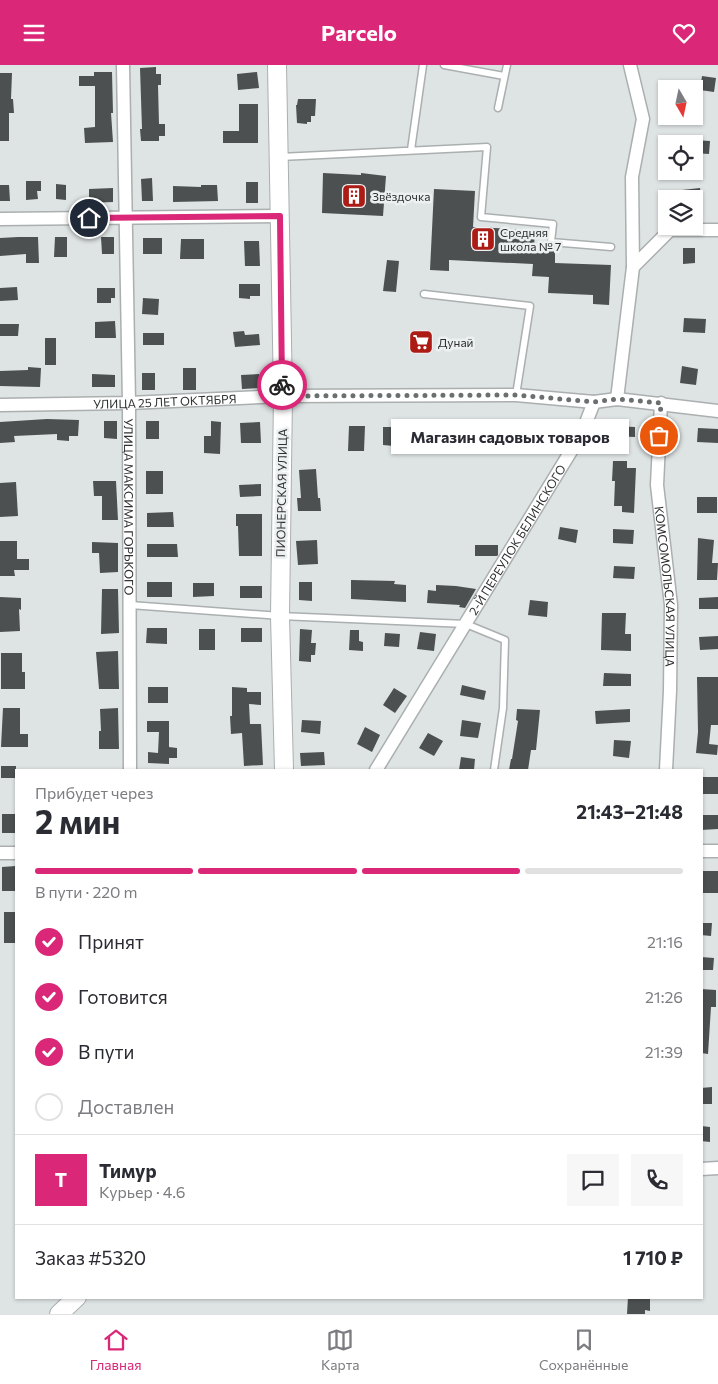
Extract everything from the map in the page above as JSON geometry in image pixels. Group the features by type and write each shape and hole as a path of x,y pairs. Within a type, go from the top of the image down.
{"street":[{"name":"УЛИЦА МАКСИМА ГОРЬКОГО","path":"123,65 124,218 129,403 130,769"},
{"name":"ПИОНЕРСКАЯ УЛИЦА","path":"278,65 283,396 280,616 284,769"},
{"path":"617,399 633,267 632,177 643,119 630,65"},
{"path":"0,219 280,216"},
{"path":"633,267 670,230 718,231"},
{"name":"УЛИЦА 25 ЛЕТ ОКТЯБРЯ","path":"0,405 129,403 283,396 516,395 594,402 617,399 718,411"},
{"name":"2-Й ПЕРЕУЛОК БЕЛИНСКОГО","path":"377,769 582,433 594,402"},
{"name":"КОМСОМОЛЬСКАЯ УЛИЦА","path":"661,403 657,485 671,605 670,691 666,769"},
{"path":"703,851 718,851"},
{"path":"0,853 15,853"},
{"path":"703,1169 718,1168"},
{"path":"59,1314 75,1299"}],"lane":[{"path":"411,150 423,65"},
{"path":"444,65 504,76"},
{"path":"498,108 508,65"},
{"path":"279,157 488,147 481,217 553,224 551,242 611,247"},
{"path":"424,294 530,306 516,395"},
{"name":"2-Й ПЕРЕУЛОК БЕЛИНСКОГО","path":"130,605 280,616 466,624 505,640 503,708 494,769"}],"building":[{"path":"156,67 156,74 161,74 161,85 158,85 159,124 165,124 165,136 159,136 159,141 141,141 140,68"},
{"path":"94,72 112,72 113,113 111,113 113,142 85,143 84,128 95,127 95,86 79,86 79,76 94,76"},
{"path":"257,72 259,88 238,90 237,74"},
{"path":"0,73 12,73 11,99 13,99 14,113 9,113 9,141 0,141"},
{"path":"702,76 716,78 714,92 703,90 703,80 701,80"},
{"path":"298,99 316,99 315,116 311,116 311,122 307,122 307,124 297,123 296,105"},
{"path":"239,104 258,104 258,143 223,143 223,131 239,131"},
{"path":"703,141 710,141 709,154 703,154"},
{"name":"Звёздочка","path":"323,173 361,175 361,173 386,176 383,216 322,213"},
{"path":"152,178 153,201 142,201 141,179"},
{"path":"26,181 41,181 41,191 37,191 38,199 26,200"},
{"path":"246,182 258,182 258,203 246,203"},
{"path":"56,184 66,185 66,200 56,199"},
{"path":"0,185 9,185 10,201 0,201"},
{"path":"201,185 217,185 218,201 173,202 173,186 201,187"},
{"path":"113,188 113,202 89,203 89,189"},
{"path":"700,188 700,190 682,190"},
{"name":"Средняя школа № 7","path":"434,189 475,191 473,227 535,230 534,248 555,249 555,263 611,265 609,305 593,304 593,295 548,293 549,277 532,276 533,264 449,260 449,271 430,270"},
{"path":"38,237 39,263 26,263 26,254 0,256 0,238"},
{"path":"55,237 67,237 67,257 54,257"},
{"path":"101,237 114,237 114,254 102,254"},
{"path":"143,238 162,238 162,254 143,254"},
{"path":"181,239 204,239 204,259 180,259"},
{"path":"244,241 259,241 260,266 245,266"},
{"path":"683,248 695,248 695,263 683,264"},
{"path":"387,260 399,261 396,292 383,291"},
{"path":"239,284 260,284 260,296 250,296 250,299 239,298"},
{"path":"17,287 18,300 0,301 0,288"},
{"path":"97,288 115,288 115,298 111,298 111,303 97,303"},
{"path":"143,298 159,299 158,315 142,314"},
{"path":"684,318 706,319 705,333 683,332"},
{"path":"115,321 116,338 95,338 95,322"},
{"path":"0,324 19,324 18,336 0,336"},
{"path":"244,331 245,335 259,334 260,345 235,347 233,332"},
{"path":"143,333 164,333 164,345 143,345"},
{"path":"45,338 56,338 56,365 45,365"},
{"path":"682,366 698,369 696,385 680,383"},
{"path":"28,367 41,368 40,387 0,386 0,371 28,370"},
{"path":"183,368 196,368 196,390 183,390"},
{"path":"142,373 155,373 155,390 142,390"},
{"path":"92,374 115,375 115,387 92,387"},
{"path":"259,374 260,388 242,389 241,375"},
{"path":"47,419 79,420 78,436 69,436 69,441 57,440 57,434 14,436 15,442 0,443 0,422"},
{"path":"104,421 117,421 117,439 104,438"},
{"path":"146,421 159,421 159,439 146,439"},
{"path":"211,421 221,422 220,454 204,453 204,436 211,436"},
{"path":"260,422 261,443 241,443 240,423"},
{"path":"455,425 477,425 478,444 419,442 419,426 455,427"},
{"path":"349,426 365,426 364,451 348,451"},
{"path":"512,426 522,426 523,446 512,446"},
{"path":"610,426 635,427 635,437 610,436"},
{"path":"383,427 394,427 394,446 383,445"},
{"path":"698,428 718,429 718,443 697,442"},
{"path":"613,461 627,461 627,468 636,468 634,513 622,512 622,506 614,506 615,481 612,481"},
{"path":"316,469 321,511 298,511 297,498 301,498 299,470"},
{"path":"146,471 163,471 163,494 146,494"},
{"path":"93,481 116,481 118,520 102,520 102,496 94,496"},
{"path":"16,482 18,516 0,517 0,483"},
{"path":"261,484 261,496 240,497 239,485"},
{"path":"697,497 717,497 717,513 697,513"},
{"path":"173,512 174,527 147,527 147,513"},
{"path":"236,514 262,514 262,556 239,556"},
{"path":"560,527 578,530 576,543 558,539"},
{"path":"613,529 634,530 633,544 613,543"},
{"path":"698,538 714,540 712,563 718,563 717,580 697,580"},
{"path":"317,540 318,564 298,565 296,541"},
{"path":"0,541 17,541 17,559 29,559 29,570 14,570 15,576 0,576"},
{"path":"92,542 118,543 118,572 100,573 99,553 92,553"},
{"path":"147,544 177,544 178,557 147,557"},
{"path":"475,545 498,545 498,555 475,556"},
{"path":"614,566 635,567 634,579 613,578"},
{"path":"351,580 395,581 394,584 406,585 406,602 351,599"},
{"path":"147,582 172,582 172,597 147,597"},
{"path":"299,582 312,582 312,601 299,600"},
{"path":"193,583 214,583 214,596 193,597"},
{"path":"436,585 476,589 465,608 459,607 460,605 427,603 428,590 436,591"},
{"path":"240,586 262,586 262,598 240,598"},
{"path":"102,589 118,589 119,633 101,634"},
{"path":"0,597 21,598 21,610 19,609 20,631 0,632"},
{"path":"718,597 718,609 699,609 699,598"},
{"path":"530,600 548,602 547,617 528,615"},
{"path":"602,613 626,613 625,634 631,634 631,651 601,650"},
{"path":"147,628 167,628 167,644 146,643"},
{"path":"241,628 262,628 262,642 241,642"},
{"path":"199,629 215,629 215,650 199,650"},
{"path":"300,629 312,630 311,643 316,643 315,655 311,655 311,662 299,661"},
{"path":"350,630 359,630 359,641 363,642 363,651 349,650"},
{"path":"420,632 436,634 434,651 417,649"},
{"path":"385,633 400,634 399,647 384,646"},
{"path":"718,636 718,649 700,650 699,637"},
{"path":"118,651 119,689 99,689 96,652"},
{"path":"1,653 22,653 22,672 25,672 25,689 1,689"},
{"path":"604,673 631,674 631,686 603,686"},
{"path":"697,677 718,677 718,725 711,725 709,744 718,745 717,755 696,753 698,732"},
{"path":"462,685 486,691 484,700 460,695"},
{"path":"148,687 168,687 168,703 148,703"},
{"path":"232,687 247,688 247,692 261,692 261,705 249,704 250,724 261,724 263,765 244,766 242,733 231,734"},
{"path":"394,688 407,696 395,713 383,705"},
{"path":"3,708 20,708 20,734 28,734 28,747 1,747"},
{"path":"118,708 119,749 99,749 99,731 101,731 100,709"},
{"path":"517,709 540,710 536,750 531,750 528,769 509,769 518,721 516,720"},
{"path":"630,709 630,722 596,724 595,711"},
{"path":"302,720 321,721 320,734 301,732"},
{"path":"462,720 481,723 478,738 460,736"},
{"path":"147,721 169,721 169,747 177,748 177,758 169,758 169,764 148,763 148,752 158,753 159,732 147,732"},
{"path":"365,727 380,735 372,752 357,744"},
{"path":"428,733 443,741 434,756 419,748"},
{"path":"614,740 631,741 629,758 613,756"},
{"path":"324,752 325,765 301,766 300,753"},
{"path":"461,757 475,759 474,769 459,769"},
{"path":"1,766 16,766 15,778 1,778"},
{"path":"703,777 718,777 718,794 703,794"},
{"path":"2,814 15,814 15,833 2,833"},
{"path":"703,815 718,815 718,829 703,830"},
{"path":"15,866 15,891 2,891 2,867"},
{"path":"703,871 718,871 718,893 703,893"},
{"path":"4,912 15,912 15,943 4,943"},
{"path":"703,923 712,923 711,936 703,935"},
{"path":"703,957 714,958 713,970 703,970"},
{"path":"703,989 716,990 716,1007 711,1007 708,1054 703,1053"},
{"path":"712,1087 712,1104 703,1104 703,1088"},
{"path":"703,1126 710,1127 710,1142 703,1141"},
{"path":"628,1299 650,1299 650,1311 645,1310 645,1314 627,1314"}],"way so far":[{"path":"282,385 283,396 516,395 594,402 617,399 661,403 659,436"}],"place":[{"name":"Звёздочка","path":"354,196"},
{"name":"Средняя школа № 7","path":"483,239"},
{"name":"Дунай","path":"421,342"},
{"name":"Магазин садовых товаров","path":"659,436"}],"route":[{"path":"89,218 280,216 282,385"}]}
